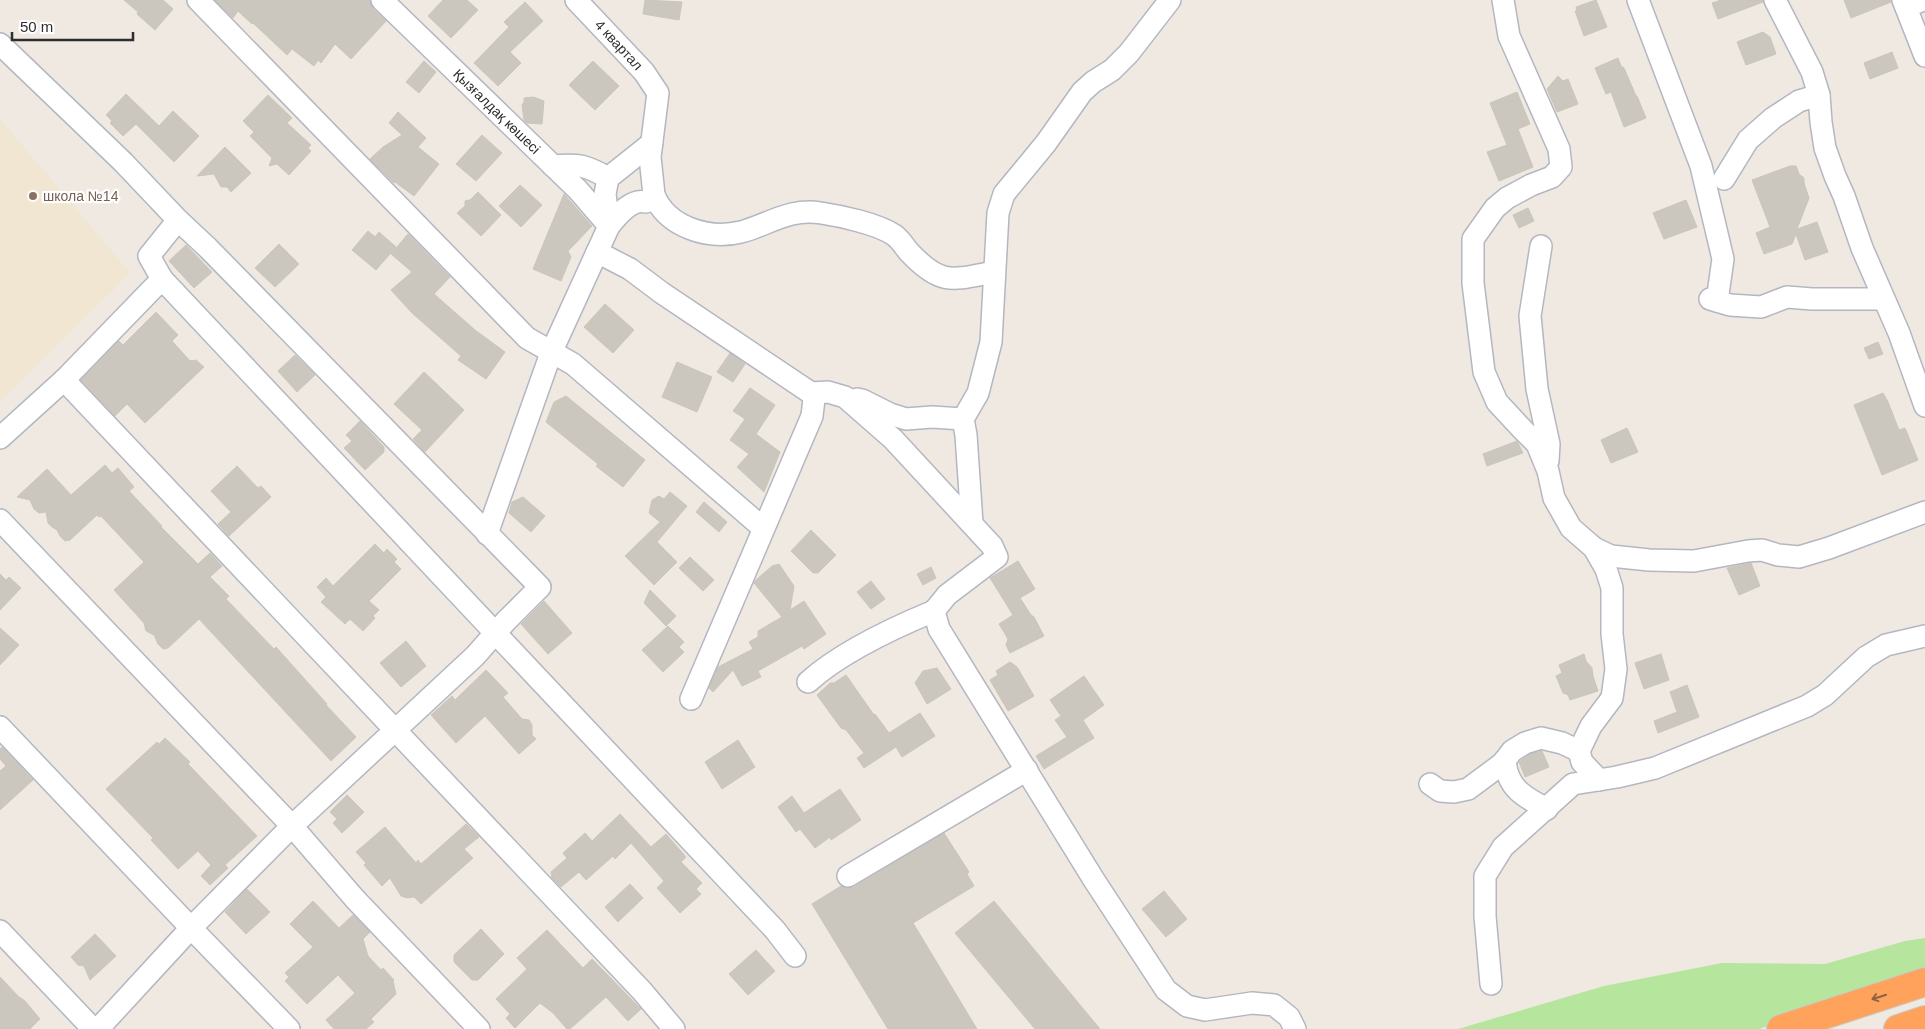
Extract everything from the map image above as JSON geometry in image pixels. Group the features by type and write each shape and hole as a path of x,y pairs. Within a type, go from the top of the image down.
{"highway":[{"path":"1781,1029 1925,982"},
{"path":"1898,1029 1925,1020"}],"street":[{"path":"198,0 527,338 573,364 763,528"},
{"name":"Қызғалдақ көшесі","path":"382,0 554,166 609,226"},
{"name":"4 квартал","path":"576,0 644,72 658,93 652,142"},
{"path":"972,523 966,435 963,419 978,393 991,342 998,213 1004,194 1046,142 1082,92 1093,82 1112,70 1129,53 1170,0"},
{"path":"1503,0 1509,36 1559,149 1561,167 1552,177 1531,185 1507,198 1495,208 1473,239 1473,283 1484,372 1497,402 1537,444 1548,471 1554,498 1571,528 1594,548 1611,556 1648,560 1694,561 1762,550 1778,555 1799,557 1829,548 1925,512"},
{"path":"1638,0 1701,166 1723,259 1714,300 1730,305 1761,307 1787,297 1812,299 1880,293"},
{"path":"1775,0 1812,72 1819,95 1825,148 1862,248 1899,333 1925,406"},
{"path":"1911,2 1925,56"},
{"path":"0,44 123,162 540,587 474,656 292,826 191,928 98,1029"},
{"path":"1724,178 1748,140 1772,118 1799,101 1819,95"},
{"path":"652,142 650,157 654,195 658,206 682,226 708,233 722,234 742,232 780,216 798,213 820,213 885,229 896,236 925,266 940,277 952,280 994,272"},
{"path":"609,226 606,194 608,178 652,142"},
{"path":"554,166 575,164 591,168 608,178"},
{"path":"487,534 551,352 609,226 624,209 641,201 646,202 654,195"},
{"path":"178,220 149,256 162,279 775,930 795,956"},
{"path":"1541,246 1530,316 1537,389 1549,444 1548,471"},
{"path":"597,252 630,269 662,293 811,393 814,399 812,416 691,699"},
{"path":"0,438 64,380 162,279"},
{"path":"64,380 642,991 674,1029"},
{"path":"811,393 828,392 862,400 890,414 906,419 932,417 963,419"},
{"path":"808,682 825,666 906,623 934,611 947,596 997,557 992,546 972,523 893,439 844,397"},
{"path":"0,520 292,826 355,899 479,1029"},
{"path":"1594,548 1606,569 1612,588 1612,634 1616,669 1612,698 1591,726 1579,751 1582,762 1599,780"},
{"path":"934,611 939,629 978,694 1094,880 1166,990 1186,1006 1205,1010 1252,1003 1274,1005 1289,1017 1295,1029"},
{"path":"1491,984 1485,916 1485,876 1503,847 1573,784 1655,768 1807,706 1825,695 1866,657 1886,645 1925,636"},
{"path":"0,727 289,1029"},
{"path":"1430,784 1440,791 1454,792 1468,788 1505,760 1512,751 1541,738 1562,743 1579,751"},
{"path":"1505,760 1506,773 1514,788 1530,800 1547,809"},
{"path":"848,876 1027,770"},
{"path":"0,931 93,1029"}],"shaded area":[{"name":"школа №14","path":"0,119 130,273 0,402"}],"green space":[{"path":"1925,938 1925,975 1759,1029 1458,1029 1604,986 1722,963 1825,964 1905,941"}],"building":[{"path":"124,0 163,0 173,9 155,30"},
{"path":"215,0 370,0 373,9 386,21 351,59 335,44 321,63 318,60 314,66 292,49 287,55 238,11 233,18"},
{"path":"443,0 467,0 478,10 451,38 428,16"},
{"path":"645,0 682,2 679,20 643,14"},
{"path":"1596,0 1607,27 1584,36 1575,11 1577,11 1576,7"},
{"path":"1721,0 1763,0 1763,2 1718,19 1712,3"},
{"path":"1844,0 1891,0 1891,2 1851,18"},
{"path":"525,2 543,21 510,52 521,63 498,86 474,63 509,27 504,22"},
{"path":"1763,32 1770,37 1776,54 1746,65 1737,42"},
{"path":"1892,52 1898,68 1870,79 1864,63"},
{"path":"1618,58 1646,118 1624,127 1611,92 1606,94 1595,68"},
{"path":"424,61 436,72 419,93 406,82"},
{"path":"593,61 619,86 595,110 569,85"},
{"path":"1558,76 1563,81 1568,79 1578,104 1557,112 1547,89"},
{"path":"1517,92 1530,124 1518,129 1533,167 1499,181 1487,152 1507,145 1490,103"},
{"path":"126,94 159,126 173,111 199,136 174,162 136,124 123,136 110,123 112,121 106,115"},
{"path":"268,95 292,118 287,123 311,145 308,148 311,151 289,175 277,164 269,166 272,158 250,136 254,132 243,121"},
{"path":"533,97 544,101 542,124 527,123 524,120 522,105 524,98"},
{"path":"398,112 426,138 418,147 439,164 414,196 394,183 370,159 383,147 402,135 389,123"},
{"path":"482,135 502,153 476,181 456,164"},
{"path":"225,147 251,173 231,192 227,187 221,187 214,174 197,176"},
{"path":"1790,166 1796,166 1799,174 1804,178 1809,198 1797,229 1817,222 1828,252 1805,260 1796,234 1792,244 1764,254 1756,233 1770,227 1752,180"},
{"path":"520,185 542,205 521,227 499,206"},
{"path":"478,192 501,215 481,236 457,213 465,206 465,201 470,200"},
{"path":"564,194 592,226 568,251 571,257 561,281 533,269"},
{"path":"1686,200 1697,227 1664,239 1653,213"},
{"path":"1528,208 1534,221 1519,228 1513,215"},
{"path":"368,231 375,237 379,232 396,247 376,270 352,250"},
{"path":"408,234 450,277 434,294 475,330 505,352 486,379 458,360 461,356 412,313 391,290 412,272 391,254"},
{"path":"279,244 299,264 275,287 255,268"},
{"path":"186,245 212,272 194,288 169,261"},
{"path":"605,304 634,330 613,353 584,327"},
{"path":"156,312 178,335 172,341 190,361 196,360 204,367 145,423 127,404 115,416 81,380 119,341 123,345"},
{"path":"1878,342 1883,354 1869,359 1864,348"},
{"path":"730,353 745,364 733,382 717,372"},
{"path":"295,355 315,375 297,392 278,371"},
{"path":"677,362 712,377 697,412 662,397"},
{"path":"424,372 464,410 425,452 413,439 422,430 394,404"},
{"path":"750,388 775,405 756,434 780,452 764,492 737,467 749,454 730,440 745,419 733,411"},
{"path":"1883,393 1899,430 1905,428 1918,460 1882,475 1854,405"},
{"path":"566,396 645,460 623,487 546,422 554,402"},
{"path":"360,421 384,447 384,452 365,470 344,448 352,441 346,435"},
{"path":"1627,428 1638,452 1611,463 1601,440"},
{"path":"1517,441 1523,453 1487,466 1483,454"},
{"path":"105,465 112,473 118,468 134,487 129,491 198,564 210,553 222,566 210,577 229,596 226,599 274,649 276,647 356,737 331,761 199,619 168,648 163,649 158,644 154,635 146,631 144,623 114,590 144,562 101,516 97,515 70,540 65,541 57,530 48,523 46,512 39,513 34,509 30,500 17,497 47,469 71,495"},
{"path":"237,466 258,488 261,486 271,497 229,536 218,524 231,512 211,491"},
{"path":"670,492 687,506 657,542 677,562 654,585 625,556 660,522 649,513 652,500 659,496 664,499"},
{"path":"523,497 545,516 531,532 509,513 512,502"},
{"path":"704,502 727,522 719,532 696,512"},
{"path":"811,530 836,555 818,573 813,573 791,551"},
{"path":"375,544 384,553 387,549 397,559 394,562 401,569 369,601 379,610 373,616 375,618 363,631 350,619 345,624 321,602 326,597 317,587 326,578 333,586"},
{"path":"690,557 714,580 703,591 679,568"},
{"path":"1018,561 1035,589 1020,598 1034,617 1044,636 1010,653 1006,645 1008,639 999,624 1013,615 990,578"},
{"path":"1751,563 1760,586 1739,595 1727,568"},
{"path":"779,564 794,586 790,610 804,601 826,634 804,649 802,646 758,671 761,677 742,686 733,670 713,692 709,688 718,667 753,649 749,642 758,637 758,631 782,617 754,583 772,566"},
{"path":"931,567 936,578 923,585 917,574"},
{"path":"0,574 6,580 9,577 21,588 0,610"},
{"path":"871,581 885,599 871,609 857,592"},
{"path":"650,590 676,616 666,626 644,603"},
{"path":"544,601 572,633 548,654 521,624"},
{"path":"668,626 684,642 679,647 684,652 663,672 642,650"},
{"path":"0,628 19,645 0,665"},
{"path":"406,641 426,666 401,687 380,663"},
{"path":"1584,654 1586,661 1592,668 1598,691 1570,700 1568,695 1563,693 1556,676 1562,673 1559,665"},
{"path":"1661,654 1669,680 1644,689 1635,663"},
{"path":"1010,662 1017,667 1034,696 1008,711 990,680 998,675 996,671"},
{"path":"937,668 951,689 927,704 915,683 923,671"},
{"path":"486,670 508,693 503,697 522,719 529,720 532,725 532,735 536,739 519,754 485,716 456,743 431,715 452,696 455,700"},
{"path":"846,675 889,733 920,713 935,736 902,757 896,747 864,768 857,758 864,753 846,730 841,728 817,695 830,683 834,683"},
{"path":"1084,676 1104,705 1083,720 1094,738 1044,769 1036,756 1067,737 1055,720 1061,716 1050,700"},
{"path":"1687,685 1699,717 1658,733 1654,721 1677,712 1670,692"},
{"path":"165,738 190,762 188,764 257,836 225,865 228,868 210,885 201,876 211,865 198,851 178,869 151,840 153,838 106,789 157,742 159,744"},
{"path":"738,740 755,767 722,789 705,762"},
{"path":"2,747 33,780 0,810 0,771 6,766 0,759 0,749"},
{"path":"1542,751 1549,767 1525,777 1519,762 1530,754"},
{"path":"840,789 861,820 831,840 830,837 815,848 800,829 796,832 778,807 792,796 804,813"},
{"path":"347,795 364,812 342,833 333,823 337,819 330,812"},
{"path":"620,814 651,847 666,834 686,857 681,862 702,883 696,889 701,894 680,913 657,888 664,881 631,843 615,859 613,856 586,880 579,872 561,887 552,878 551,872 567,858 563,853 585,833 592,841"},
{"path":"466,824 479,837 464,849 473,858 421,904 414,897 407,898 401,896 390,878 382,886 364,865 366,863 356,852 385,827 416,863 418,860 421,864"},
{"path":"944,833 969,872 967,874 974,886 913,923 977,1029 888,1029 812,904 841,886 854,887"},
{"path":"630,884 643,898 618,922 605,907"},
{"path":"247,889 270,912 246,934 225,912"},
{"path":"1164,891 1187,919 1166,937 1142,909"},
{"path":"313,901 339,928 353,915 370,932 363,939 368,956 394,980 396,994 371,1019 374,1022 366,1029 334,1029 326,1020 355,993 338,975 307,1004 285,981 289,977 285,973 313,947 290,924"},
{"path":"994,901 1100,1029 1035,1029 955,933"},
{"path":"481,929 504,954 478,980 472,980 454,962 454,955"},
{"path":"547,930 583,968 592,959 641,1009 628,1021 606,997 570,1029 567,1029 553,1013 540,1003 515,1028 506,1018 510,1014 496,999 527,969 517,958"},
{"path":"95,934 116,956 90,980 84,966 78,965 71,957"},
{"path":"756,950 775,971 748,995 729,974"},
{"path":"0,977 25,1001 40,1019 30,1029 0,1029"}],"place":[{"name":"школа №14","path":"33,196"}]}
